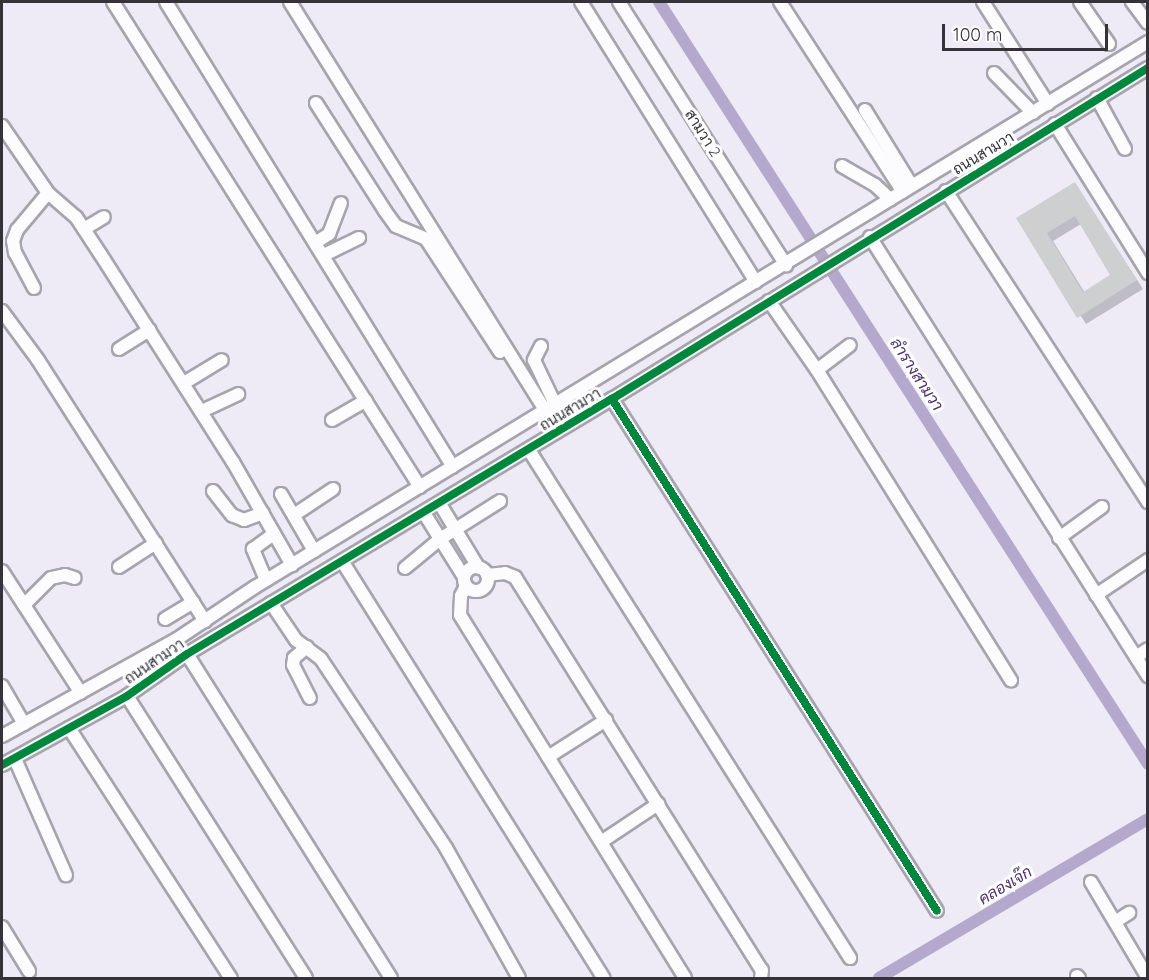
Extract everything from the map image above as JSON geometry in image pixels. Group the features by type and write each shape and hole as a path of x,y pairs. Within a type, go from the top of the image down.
{"street":[{"path":"113,2 420,487"},
{"path":"166,2 453,467"},
{"path":"290,2 547,409"},
{"path":"581,2 756,282"},
{"name":"สามวา 2","path":"619,2 786,265"},
{"path":"780,2 908,189"},
{"path":"983,2 1048,104"},
{"path":"1080,2 1109,44"},
{"path":"1132,2 1148,23"},
{"name":"ถนนสามวา","path":"2,736 205,621 266,580 805,254 830,236 1148,42"},
{"name":"ถนนสามวา","path":"2,765 127,696 187,654 529,450 870,237 1148,68"},
{"path":"994,73 1033,113"},
{"path":"1097,98 1125,149"},
{"path":"316,103 396,226 426,239 547,409"},
{"path":"865,110 908,189"},
{"path":"1055,124 1148,273"},
{"path":"2,126 48,193 84,229 202,411 292,565"},
{"path":"842,166 875,185 890,199"},
{"path":"946,191 1148,502"},
{"path":"34,288 15,253 13,241 17,230 48,193"},
{"path":"315,243 329,234 341,203"},
{"path":"84,229 104,217"},
{"path":"870,237 1148,676"},
{"path":"324,255 359,238"},
{"path":"769,301 817,370 1011,680"},
{"path":"2,311 205,621"},
{"path":"119,349 150,330"},
{"path":"657,344 667,363"},
{"path":"817,370 850,345"},
{"path":"541,346 534,360 547,409"},
{"path":"184,382 222,360"},
{"path":"202,411 238,394"},
{"path":"612,399 937,911"},
{"path":"332,420 366,400"},
{"path":"529,450 850,958"},
{"path":"294,515 333,489"},
{"path":"213,491 232,515 244,520 263,513"},
{"path":"281,494 314,551"},
{"path":"405,568 455,528 500,501"},
{"path":"424,513 465,582 482,590 483,571 440,504"},
{"path":"1059,538 1102,507"},
{"path":"266,580 253,549 274,534"},
{"path":"119,567 156,543"},
{"path":"346,559 374,610 604,978"},
{"path":"1096,595 1148,560"},
{"path":"685,978 460,615 461,596 472,568 505,573 515,577 762,970 760,978"},
{"path":"2,571 81,693"},
{"path":"24,605 51,578 65,575 75,578"},
{"path":"165,619 193,602"},
{"path":"271,603 296,640 321,659 446,848 519,978"},
{"path":"307,647 294,658 293,665 310,698"},
{"path":"1136,657 1148,649"},
{"path":"187,654 391,978"},
{"path":"2,686 6,701 24,724"},
{"path":"127,696 306,978"},
{"path":"548,757 606,720"},
{"path":"69,728 231,978"},
{"path":"15,759 66,875"},
{"path":"601,842 658,804"},
{"path":"1091,882 1148,978"},
{"path":"1115,922 1129,913"},
{"path":"2,927 29,971"}],"building":[{"path":"1075,182 1137,280 1077,318 1016,218","holes":["1075,216 1110,275 1083,292 1047,233"]}],"waterway":[{"name":"ลำรางสามวา","path":"659,2 1148,764"},
{"name":"คลองเจ๊ก","path":"879,978 1148,819"}],"cycle path":[{"path":"2,765 127,696 187,654 612,399 1148,68"},
{"path":"612,399 937,911"}]}
